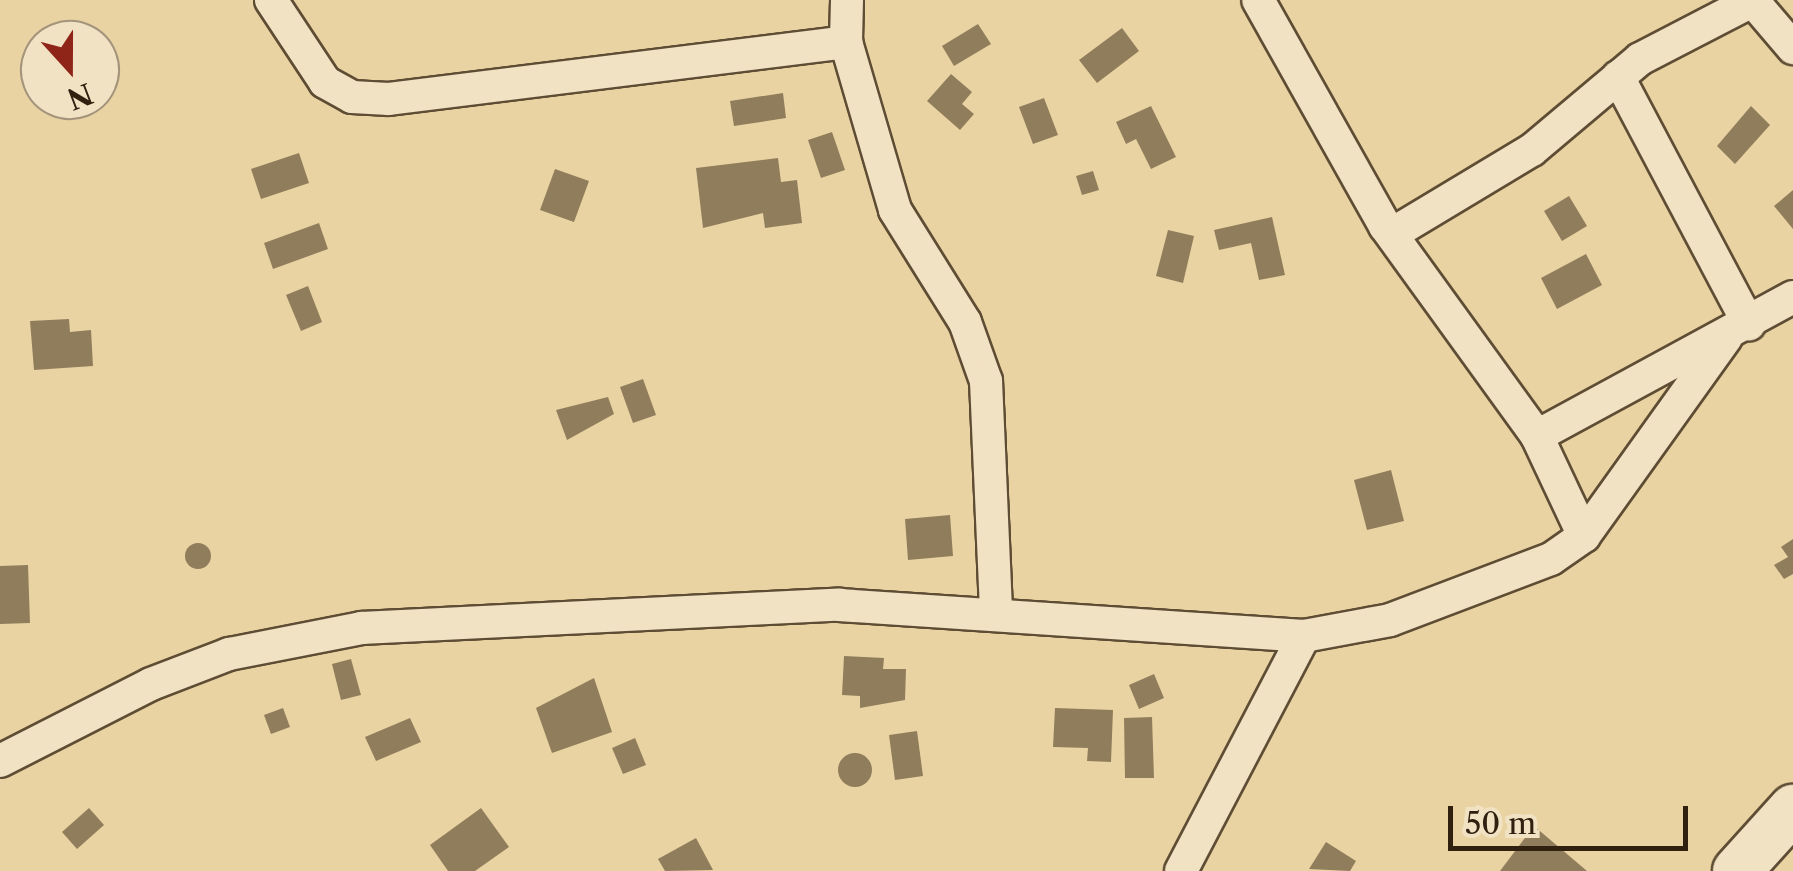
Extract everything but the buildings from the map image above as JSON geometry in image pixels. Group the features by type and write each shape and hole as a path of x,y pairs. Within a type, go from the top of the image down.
{"main road":[{"path":"1737,871 1793,809"}],"street":[{"path":"271,0 326,82 352,98 389,99 846,42"},
{"path":"847,0 846,42 894,210 978,349 986,381 996,611"},
{"path":"1258,0 1392,234 1537,436 1584,536"},
{"path":"1392,234 1532,150 1664,43 1753,0 1793,48"},
{"path":"1618,78 1737,331"},
{"path":"1537,436 1737,331 1793,297"},
{"path":"0,761 152,684 229,654 362,628 838,605 996,611 1304,636 1390,620 1551,559 1584,536 1737,331"},
{"path":"1181,871 1304,636"}]}
